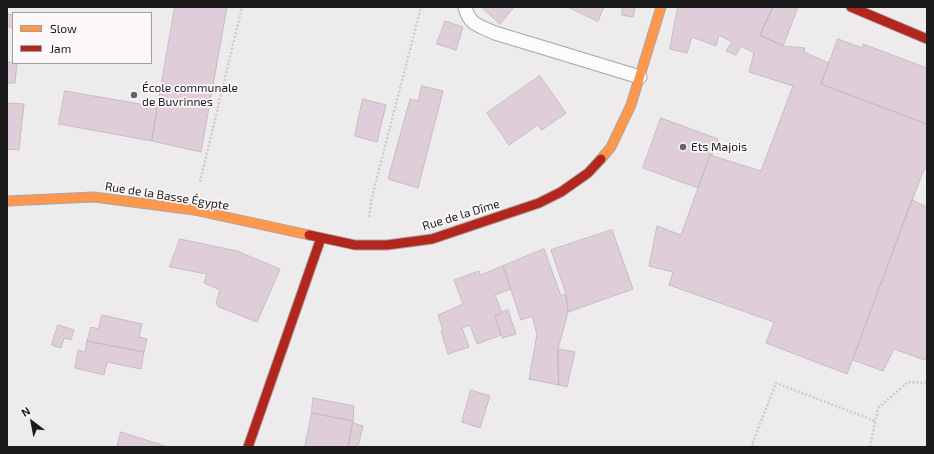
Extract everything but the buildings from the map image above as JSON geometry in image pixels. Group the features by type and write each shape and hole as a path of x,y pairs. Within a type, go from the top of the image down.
{"street":[{"name":"Rue de la Dîme","path":"321,238 355,245 387,245 432,238 511,213 539,203 562,192 588,173 611,147 631,105 661,7"},
{"path":"851,7 927,39"},
{"name":"Rue de la Basse Égypte","path":"7,201 94,196 194,210 321,238"},
{"path":"248,447 321,238"}],"lane":[{"path":"465,7 466,13 472,23 640,77"}],"path":[{"path":"194,210 242,7"},
{"path":"364,245 372,197 421,7"},
{"path":"870,447 878,408 908,382 927,383"},
{"path":"758,447 752,446 776,384 875,421"}],"traffic: slow":[{"path":"601,159 611,147 631,105 661,7"},
{"path":"7,201 94,197 194,210 309,235"}],"traffic: jam":[{"path":"851,7 927,39"},
{"path":"309,235 355,245 387,245 432,239 539,203 561,192 588,173 601,159"},
{"path":"248,447 321,238"}],"place":[{"name":"École communale de Buvrinnes","path":"134,95"},
{"name":"Ets Majois","path":"683,147"}]}
